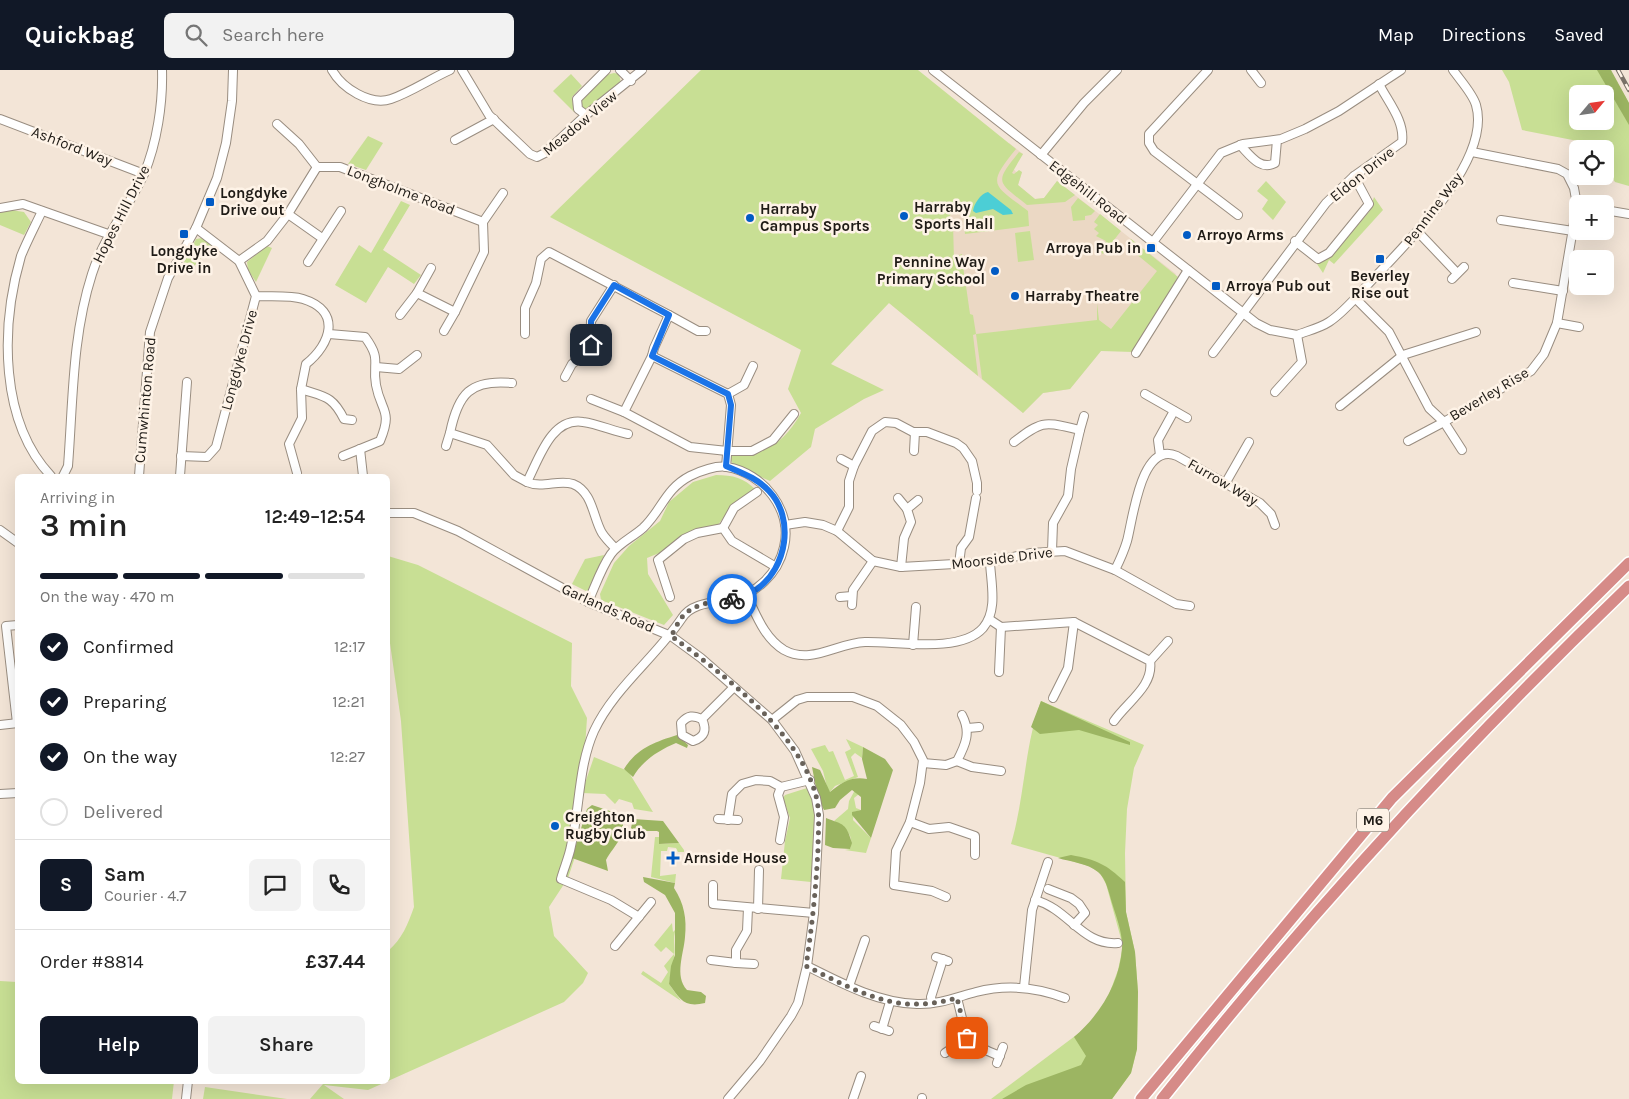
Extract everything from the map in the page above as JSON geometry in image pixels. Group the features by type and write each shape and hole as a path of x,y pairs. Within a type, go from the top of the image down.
{"highway":[{"name":"M6","path":"1141,1099 1392,798 1629,563"},
{"name":"M6","path":"1162,1099 1235,1010 1409,811 1567,646 1629,586"}],"street":[{"name":"Hopes Hill Drive","path":"64,474 68,466 76,358 83,307 92,274 108,234 144,174 158,122 162,70"},
{"name":"Cumwhinton Road","path":"140,474 150,332 168,278 196,228 216,178 226,142 234,70"},
{"path":"332,70 350,90 370,99 389,100 450,70"},
{"name":"Meadow View","path":"462,70 494,119 530,154 537,157 544,154 586,115 631,81 642,70"},
{"path":"586,115 578,109 577,99 606,70"},
{"path":"620,70 631,81"},
{"name":"Edgehill Road","path":"933,70 1244,314 1270,330 1297,335"},
{"path":"1041,155 1084,103 1117,70"},
{"path":"1208,70 1153,130 1149,139 1154,151 1238,215"},
{"path":"1251,70 1261,83"},
{"path":"1153,242 1222,153 1240,146 1277,140 1305,129 1339,111 1400,70"},
{"name":"Pennine Way","path":"1297,335 1329,322 1355,298 1418,232 1463,170 1472,152 1477,124 1476,105 1453,70"},
{"name":"Eldon Drive","path":"1212,353 1244,314 1295,242 1326,203 1354,176 1402,142 1404,131 1379,84"},
{"name":"Ashford Way","path":"0,119 144,174"},
{"path":"455,140 494,119"},
{"path":"239,261 267,241 288,214 317,166 299,144 277,124"},
{"path":"1240,146 1262,166 1268,167 1275,163 1277,140"},
{"name":"Beverley Rise","path":"1472,152 1558,169 1567,174 1574,195"},
{"name":"Longholme Road","path":"317,166 340,167 483,222"},
{"path":"1295,242 1318,259 1329,253 1369,204 1354,176"},
{"path":"444,332 456,312 484,252 483,222 503,193"},
{"path":"0,208 24,204 108,234"},
{"path":"42,211 22,254 7,307 0,369 11,420 31,456 48,474"},
{"path":"308,262 341,211"},
{"path":"1614,212 1629,214"},
{"path":"288,214 322,238"},
{"path":"1501,220 1569,230"},
{"name":"Longdyke Drive","path":"181,456 206,457 216,447 256,296 239,261 196,228"},
{"path":"1418,232 1454,276 1464,267"},
{"name":"Beverley Rise","path":"1355,298 1389,332 1429,408 1444,422 1531,371 1544,354 1556,323 1564,291 1572,240"},
{"path":"525,334 525,308 544,255 549,252 698,331 706,331"},
{"path":"400,316 431,268"},
{"path":"1136,353 1188,270"},
{"path":"1513,283 1564,291"},
{"path":"565,377 572,364 590,350 591,321 614,285"},
{"path":"416,293 456,312"},
{"path":"256,296 302,298 319,305 328,319 329,334 318,355 306,364 301,389 302,418 289,444 297,473"},
{"path":"624,412 652,356 669,315"},
{"path":"1556,323 1579,327"},
{"path":"1340,406 1402,355 1476,332"},
{"path":"329,334 365,337 375,350 376,385 387,413 386,426 380,441 343,456"},
{"path":"1275,392 1302,362 1297,335"},
{"path":"376,367 399,368 417,355"},
{"path":"652,356 728,394 731,405 726,466"},
{"path":"728,394 744,385 753,366"},
{"path":"180,474 188,382"},
{"path":"446,446 456,406 469,390 482,384 512,383"},
{"path":"301,389 328,396 344,419 352,420"},
{"path":"1145,394 1187,418"},
{"path":"591,399 624,412 690,447 727,452 752,451 773,440 794,414"},
{"path":"1116,570 1126,546 1142,480 1152,462 1160,454 1158,440 1174,411"},
{"path":"1052,551 1054,523 1068,496 1070,469 1084,416"},
{"path":"527,482 547,443 555,431 566,423 584,422 628,434"},
{"path":"1014,442 1036,425 1048,422 1080,430"},
{"path":"1408,441 1444,422 1462,450"},
{"path":"837,531 849,507 849,481 854,466 872,431 881,424 896,423 915,432 924,432 949,438 963,448 974,469 976,495 969,537 961,548 959,564"},
{"path":"914,451 915,432"},
{"path":"450,433 487,445 514,475 527,482 540,486 561,482 579,487 590,502 602,532 615,548"},
{"path":"1225,484 1249,442"},
{"path":"360,449 362,474"},
{"name":"Furrow Way","path":"1160,454 1168,453 1177,456 1264,506 1271,514 1275,525"},
{"path":"841,459 854,466"},
{"path":"588,602 615,548 648,523 676,485 695,474 726,466 753,478 770,491 780,507 784,525 784,547 776,567 761,586 746,594 696,607 682,617 671,636 617,696 594,731 583,769 571,848 561,879 611,900 639,917"},
{"path":"723,528 734,508 757,492"},
{"path":"898,498 907,509 911,522 904,538 901,568"},
{"path":"907,509 918,500"},
{"name":"Garlands Road","path":"390,513 414,513 458,530 588,602 671,636 701,658 772,720 795,751 810,780 819,815 814,913 806,966 798,1003 791,1016 760,1061 728,1099"},
{"name":"Moorside Drive","path":"784,525 805,522 837,531 873,561 901,568 990,562 1031,553 1052,551 1072,553 1116,570 1176,604 1190,606"},
{"path":"723,528 732,541 776,567"},
{"path":"670,597 658,560 684,539 697,533 723,528"},
{"path":"0,531 15,541"},
{"path":"840,597 852,601 854,587 873,561"},
{"path":"746,594 769,638 784,650 800,656 818,654 864,642 913,645 957,642 981,630 992,614 990,562"},
{"path":"913,645 916,607"},
{"path":"989,619 1001,627 1074,622 1150,661"},
{"path":"1054,698 1068,668 1074,622"},
{"path":"15,625 6,626 15,705"},
{"path":"1000,672 1001,627"},
{"path":"1150,661 1168,641"},
{"path":"1114,721 1123,708 1146,684 1152,672 1150,661"},
{"path":"702,719 734,687"},
{"path":"772,720 798,700 807,697 853,697 877,706 901,724 914,742 923,763 910,822 896,851 894,885 932,890 946,897"},
{"path":"923,763 946,765 957,761 966,746 968,728 962,715"},
{"path":"0,725 15,723"},
{"path":"968,728 979,727"},
{"path":"957,761 972,767 1001,771"},
{"path":"728,820 730,798 742,784 761,780 781,787 810,780"},
{"path":"780,840 784,817 778,795 781,787"},
{"path":"0,794 15,793"},
{"path":"718,819 738,820"},
{"path":"910,822 929,829 949,827 975,836 975,855"},
{"path":"1024,987 1035,900 1048,862"},
{"path":"758,909 759,870"},
{"path":"713,885 713,904 814,913"},
{"path":"1048,889 1079,904 1084,913 1074,925"},
{"path":"1060,910 1070,898"},
{"path":"1035,900 1060,910 1074,925 1101,942 1118,943"},
{"path":"615,946 651,902"},
{"path":"736,962 736,950 747,931 748,908"},
{"path":"849,986 865,939"},
{"path":"932,1003 932,996 943,959"},
{"path":"711,960 754,964"},
{"path":"806,966 890,1002 932,1003 995,988 1024,987 1046,990 1066,998"},
{"path":"957,998 967,1038 999,1060 1003,1047"},
{"path":"881,1029 890,1002"},
{"path":"945,1053 967,1038"},
{"path":"853,1099 861,1076"},
{"path":"186,1099 188,1084"}],"shaded area":[{"path":"1009,143 1023,154 1013,168 1016,172 1022,172 1018,185 1035,199 1044,198 1057,181 1176,274 1123,350 1101,351 1070,389 1043,393 1023,413 889,303 952,222 948,218"}],"green space":[{"name":"Harraby Campus Sports","path":"701,70 918,70 1016,149 1000,170 997,178 998,184 1007,195 1028,211 1029,226 965,234 963,213 956,208 948,218 953,223 954,260 959,259 959,255 962,254 965,283 958,284 958,287 966,286 970,314 973,315 976,334 973,335 978,376 889,303 831,364 884,390 864,399 815,429 811,447 770,481 734,465 731,461 731,454 754,452 773,445 795,423 801,413 788,389 801,350 550,217"},
{"path":"1502,70 1610,70 1629,103 1629,186 1614,180 1614,140 1573,140 1522,130 1509,82"},
{"path":"1597,70 1611,70 1629,103 1629,125 1614,99 1614,85 1606,85"},
{"path":"571,74 582,86 572,97 574,112 553,91"},
{"path":"619,74 621,83 587,109 584,109 581,103 582,100 606,75"},
{"path":"368,136 383,143 366,170 348,164"},
{"path":"1019,152 1023,154 1012,173 1014,174 1019,170 1022,172 1018,185 1035,199 1044,198 1057,181 1075,195 1065,202 1027,205 1010,191 1002,181 1005,170"},
{"path":"1266,181 1286,202 1273,220 1262,209 1268,200 1257,191"},
{"path":"1374,197 1383,210 1334,264 1329,260 1323,273 1317,264 1337,249 1369,212"},
{"path":"1078,198 1095,211 1091,215 1085,216 1085,220 1073,221 1071,207"},
{"path":"401,201 410,205 383,250 421,275 414,284 388,267 366,303 335,285 359,245 371,253"},
{"path":"11,210 24,212 31,222 24,235 0,225 0,212"},
{"path":"1100,214 1121,231 1103,254 1099,251 1106,241 1096,236 1099,233 1094,229 1098,225 1094,222"},
{"path":"1030,231 1034,260 1018,262 1015,233"},
{"path":"202,238 212,245 191,270 182,266 196,239"},
{"path":"1131,239 1178,277 1133,352 1101,351 1070,389 1043,393 1023,413 982,379 976,334 1097,320 1097,303 1099,320 1111,329 1157,271 1130,249 1128,243"},
{"path":"267,246 272,248 256,282 248,270 247,262"},
{"path":"716,475 738,478 756,490 733,506 717,526 696,531 670,548 647,558 648,574 673,615 664,625 601,600 600,594 614,563 629,546 660,521 669,502 693,482"},
{"path":"604,555 588,592 572,584 585,559"},
{"path":"390,557 418,565 572,643 571,686 587,718 582,792 594,757 628,771 653,812 634,809 632,803 619,799 615,804 605,794 582,793 578,848 568,878 549,907 554,936 588,973 583,983 564,1002 390,1080 390,949 404,931 414,907 401,721 390,643"},
{"path":"1041,701 1144,745 1134,768 1127,809 1125,853 1126,912 1135,952 1138,992 1137,1049 1131,1073 1112,1099 991,1099 1087,1027 1107,1000 1118,970 1123,946 1106,884 1100,873 1089,866 1011,844 1016,826 1031,736"},
{"path":"1041,701 1130,742 1130,745 1079,730 1040,734 1031,727"},
{"path":"677,735 688,745 687,748 676,743 663,749 646,761 633,777 624,769 635,756 647,747"},
{"path":"846,739 863,747 862,758 855,753 851,757 858,777 835,786 830,792 828,791 823,771 811,749 825,745 829,752 833,751 845,780 854,776 845,752 851,749"},
{"path":"863,747 885,759 893,770 871,838 852,815 852,812 861,810 861,797 852,790 840,800 835,808 824,810 818,798 812,767 820,770 830,792 847,781 856,778 867,779 862,759"},
{"path":"807,788 813,796 817,819 816,847 811,882 781,879 785,841 790,818 783,798 785,795"},
{"path":"855,790 859,794 854,798 856,808 861,810 854,812 853,820 871,838 866,853 845,850 850,849 850,836 845,829 834,821 848,809 849,801"},
{"path":"592,805 619,814 622,821 623,827 620,838 606,860 608,871 572,858 587,809"},
{"path":"826,818 846,828 852,843 850,849 833,848 825,845"},
{"path":"633,819 663,821 679,843 659,844 659,832 657,831 633,831 631,828"},
{"path":"655,837 659,837 659,844 679,843 684,850 684,852 678,852 676,848 668,847 667,851 661,851 660,876 676,874 675,883 651,877"},
{"path":"1071,855 1101,864 1125,882 1126,912 1135,952 1138,992 1137,1049 1131,1073 1112,1099 1002,1099 1026,1085 1081,1065 1086,1056 1074,1037 1100,1008 1113,985 1117,973 1122,948 1121,937 1107,886 1101,875 1094,869 1058,858"},
{"path":"643,877 675,883 674,888 684,911 686,924 680,971 681,978 687,990 701,992 706,996 705,1003 692,1004 683,1001 669,984 671,966 675,955 675,913 665,895 644,882"},
{"path":"672,923 673,932 676,929 674,954 666,947 661,952 654,945"},
{"path":"674,954 669,984 681,1001 641,974 643,971 661,983 668,972 664,966"},
{"path":"0,981 15,982 15,1084 174,1084 172,1099 0,1099"},
{"path":"323,1084 381,1084 368,1090 324,1085 344,1099 310,1099"},
{"path":"205,1087 287,1099 203,1099"}],"water":[{"path":"988,192 1011,210 1013,214 1003,215 993,209 976,213 973,211 978,200"}],"railway":[{"path":"1618,70 1629,90"}],"way so far":[{"path":"732,599 708,602 691,610 682,617 671,636 701,658 772,720 795,751 810,780 819,815 814,913 806,966 869,995 890,1002 918,1004 941,1002 957,998 967,1038"}],"place":[{"name":"Longdyke Drive out","path":"210,202"},
{"name":"Harraby Sports Hall","path":"904,216"},
{"name":"Harraby Campus Sports","path":"750,218"},
{"name":"Longdyke Drive in","path":"184,234"},
{"name":"Arroyo Arms","path":"1187,235"},
{"name":"Arroya Pub in","path":"1151,248"},
{"name":"Beverley Rise out","path":"1380,259"},
{"name":"Pennine Way Primary School","path":"995,271"},
{"name":"Arroya Pub out","path":"1216,286"},
{"name":"Harraby Theatre","path":"1015,296"},
{"name":"Creighton Rugby Club","path":"555,826"},
{"name":"Arnside House","path":"673,858"}],"route":[{"path":"591,345 591,321 614,285 669,315 652,356 728,394 731,405 726,466 759,481 770,491 780,507 784,525 784,547 772,574 756,589 732,599"}]}
